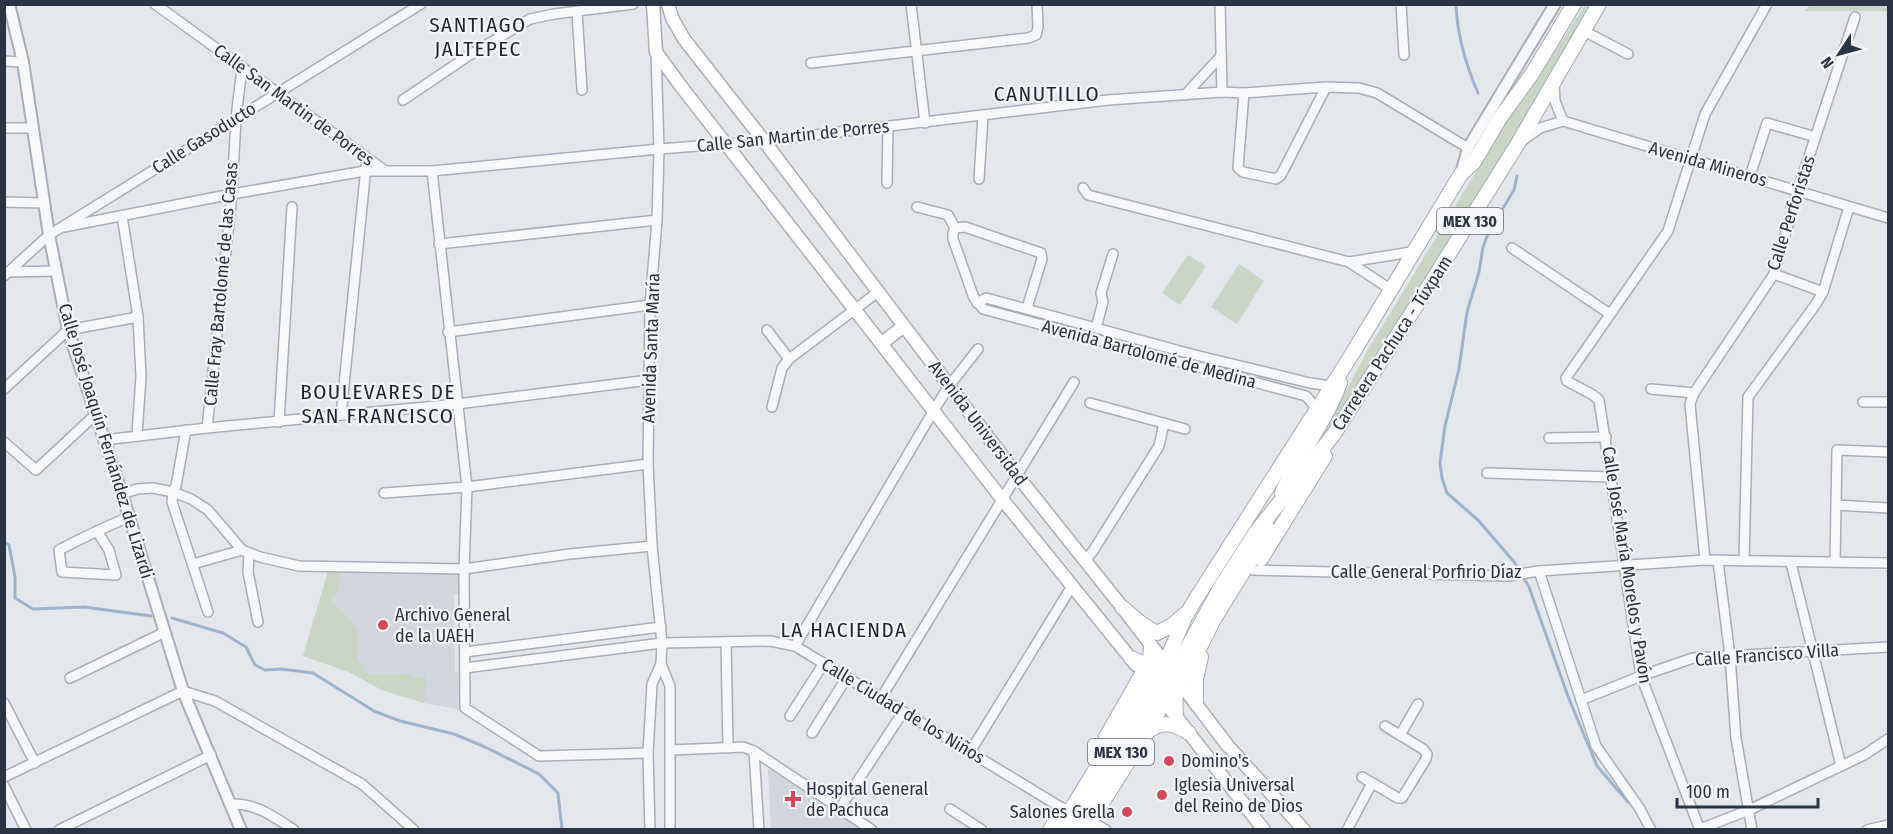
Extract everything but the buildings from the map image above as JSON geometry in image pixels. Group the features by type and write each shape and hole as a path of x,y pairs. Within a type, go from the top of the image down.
{"main road":[{"name":"Avenida Universidad","path":"668,4 672,18 684,39 1016,474 1150,645"},
{"name":"Carretera Pachuca - Túxpam","path":"1162,680 1256,532 1334,434 1517,145 1599,4"},
{"path":"652,5 656,52"},
{"name":"Carretera Pachuca - Túxpam","path":"1162,680 1191,609 1349,358 1411,252 1461,174 1474,162 1500,118 1532,74 1573,6"},
{"name":"Avenida Universidad","path":"656,52 725,144 1002,498 1131,658"},
{"path":"882,343 904,326"},
{"path":"1274,511 1295,464 1333,402 1349,358"},
{"path":"1196,703 1196,679 1201,657 1324,458 1334,434"},
{"path":"1122,607 1157,633 1171,626 1191,609"},
{"path":"1150,645 1178,717 1264,830"},
{"path":"1131,658 1142,658 1150,645"},
{"path":"1131,658 1196,703 1228,746 1304,830"},
{"path":"1050,830 1062,808 1162,680"},
{"path":"1061,830 1079,796 1146,688 1162,680"},
{"name":"MEX 130","path":"1087,825 1161,707 1162,680"},
{"name":"MEX 130","path":"1072,830 1153,701 1162,680"},
{"path":"1178,717 1185,706 1196,703"},
{"path":"1147,732 1154,727 1173,723 1189,733"}],"street":[{"name":"Calle José Joaquín Fernández de Lizardi","path":"9,4 23,62 55,271 68,330 183,691 241,830"},
{"name":"Calle San Martin de Porres","path":"155,4 384,170 432,171 764,141 983,117 1108,100 1326,87 1359,88 1377,93 1468,148"},
{"name":"Calle Gasoducto","path":"6,274 49,235 421,4"},
{"path":"403,100 468,56 530,19 633,4"},
{"path":"911,4 925,123"},
{"path":"811,63 1028,38 1036,35 1037,4"},
{"path":"1220,4 1222,92"},
{"path":"1401,4 1404,55"},
{"name":"Carretera Pachuca - Túxpam","path":"1461,174 1468,148 1555,4"},
{"path":"1512,248 1610,314 1668,231 1691,161 1696,135 1708,108 1767,4"},
{"path":"577,12 582,90"},
{"name":"Calle Perforistas","path":"1694,393 1774,274 1798,190 1855,17"},
{"path":"1584,32 1628,54"},
{"name":"Avenida Santa María","path":"656,52 659,149 657,220 650,305 648,464 652,546 661,627 661,664"},
{"path":"1185,95 1221,57"},
{"path":"4,61 23,62"},
{"name":"Calle Fray Bartolomé de las Casas","path":"207,428 232,194 236,118 242,68"},
{"path":"1517,145 1540,128 1563,121 1556,101 1553,80"},
{"path":"1244,93 1238,168 1243,172 1276,179 1281,175 1326,87"},
{"path":"979,179 983,117"},
{"name":"Avenida Mineros","path":"1563,121 1888,218"},
{"path":"1750,176 1767,123 1816,137"},
{"path":"887,183 888,127"},
{"path":"4,128 33,128"},
{"path":"341,415 368,158"},
{"path":"64,226 232,194 365,171 384,170"},
{"path":"432,171 467,488 464,569 465,708 539,756 648,753"},
{"path":"1083,188 1088,195 1349,262 1390,289"},
{"path":"4,202 44,203"},
{"path":"279,422 292,207"},
{"path":"917,207 948,215 955,228 953,239 977,303"},
{"path":"1744,561 1748,397 1823,292 1849,207"},
{"path":"122,216 138,317 141,376 137,435"},
{"path":"439,244 657,220"},
{"name":"Avenida Bartolomé de Medina","path":"955,228 964,227 1041,254 1027,308"},
{"path":"1349,262 1411,252"},
{"path":"1096,328 1103,302 1101,293 1113,254"},
{"path":"1371,276 1381,257"},
{"path":"6,274 55,271"},
{"path":"1774,274 1823,292"},
{"path":"772,407 782,368 789,359 878,292"},
{"name":"Avenida Bartolomé de Medina","path":"1317,409 1306,396 983,309 977,303 986,298 1191,354 1331,386"},
{"path":"448,332 650,305"},
{"name":"Calle José María Morelos y Pavón","path":"1610,314 1566,378 1599,400 1641,676 1700,829"},
{"path":"4,389 68,330 138,317"},
{"path":"767,330 789,359"},
{"path":"795,646 934,410 949,386 978,349"},
{"path":"1188,366 1191,354"},
{"path":"104,440 457,404 649,380"},
{"path":"881,698 1074,382"},
{"path":"1651,389 1694,393 1690,404 1705,560"},
{"path":"1863,402 1888,402"},
{"path":"1090,403 1185,429"},
{"path":"4,459 8,446 36,470 95,414"},
{"path":"1085,561 1159,446 1164,423"},
{"path":"186,430 176,486 172,492 172,502 208,612"},
{"path":"1549,438 1606,437"},
{"path":"1835,562 1837,450 1888,452"},
{"path":"384,493 467,488 648,464"},
{"path":"1487,473 1611,477"},
{"path":"122,494 137,489 153,488 191,499 208,510 245,551 260,558 299,567 464,569 570,554 652,546"},
{"path":"1836,505 1888,508"},
{"path":"97,531 109,550 116,575 62,572 59,550 97,531 129,517"},
{"path":"193,564 245,551"},
{"path":"245,551 258,622"},
{"name":"Calle General Porfirio Díaz","path":"1254,570 1508,576 1536,571 1705,560 1888,563"},
{"path":"1718,561 1730,656 1736,738 1752,830"},
{"path":"1791,563 1841,766"},
{"path":"1536,571 1596,746 1652,830"},
{"path":"970,752 1072,586"},
{"path":"465,652 661,627"},
{"path":"70,678 165,632"},
{"name":"Calle Ciudad de los Niños","path":"465,668 662,643 770,641 795,646 1062,808"},
{"path":"726,642 728,748"},
{"name":"Calle Francisco Villa","path":"1581,700 1693,658 1888,647"},
{"path":"790,716 824,663"},
{"path":"661,664 670,686 670,830"},
{"path":"650,830 648,753 652,684 661,664"},
{"path":"812,733 847,677"},
{"path":"4,777 183,691 215,701 362,784 414,830"},
{"path":"4,703 35,763"},
{"path":"1400,735 1418,705"},
{"path":"840,808 903,712"},
{"path":"1362,777 1398,798 1402,798 1427,754 1385,726"},
{"path":"1700,829 1749,810 1864,755 1888,738"},
{"path":"671,750 743,747 754,751 872,830"},
{"path":"754,751 759,830"},
{"path":"59,830 211,755"},
{"path":"1347,830 1372,783"},
{"path":"4,786 26,830"},
{"path":"231,804 244,803 259,808 294,830"},
{"path":"951,809 982,830"},
{"path":"1087,825 1106,830"},
{"path":"1867,830 1888,825"}],"shaded area":[{"name":"Archivo General de la UAEH","path":"328,572 462,574 462,593 454,594 455,672 464,673 462,710 424,703 382,690 349,672 303,656"},
{"name":"Hospital General de Pachuca","path":"768,768 865,829 771,829"}],"green space":[{"path":"1585,5 1594,5 1485,186 1304,466 1300,464 1341,400 1366,353 1511,114 1533,85"},
{"path":"1810,5 1888,5 1888,11 1805,11"},
{"path":"1188,255 1206,266 1180,305 1162,293"},
{"path":"1239,264 1264,281 1237,324 1211,307"},
{"path":"328,572 340,572 339,592 330,600 357,628 357,662 364,663 364,672 381,675 407,673 413,678 420,678 426,674 424,703 382,690 349,672 303,656"}],"waterway":[{"path":"1456,4 1463,50 1478,93"},
{"path":"1517,176 1514,190 1489,231 1483,247 1479,272 1467,312 1459,369 1445,426 1440,463 1442,478 1447,493 1478,520 1515,563 1529,587 1569,699 1597,766 1628,802"},
{"path":"4,542 9,545 15,577 15,598 33,609 84,607 151,616"},
{"path":"172,618 223,633 246,647 255,665 265,670 281,669 313,673 374,711 400,721 454,734 539,774 558,793 562,830"}],"place":[{"name":"Archivo General de la UAEH","path":"383,625"},
{"name":"Domino's","path":"1169,761"},
{"name":"Iglesia Universal del Reino de Dios","path":"1162,795"},
{"name":"Hospital General de Pachuca","path":"793,799"},
{"name":"Salones Grella","path":"1127,812"}],"district":[{"name":"SANTIAGO JALTEPEC","path":"478,37"},
{"name":"CANUTILLO","path":"1047,94"},
{"name":"BOULEVARES DE SAN FRANCISCO","path":"378,404"},
{"name":"LA HACIENDA","path":"844,630"}]}
